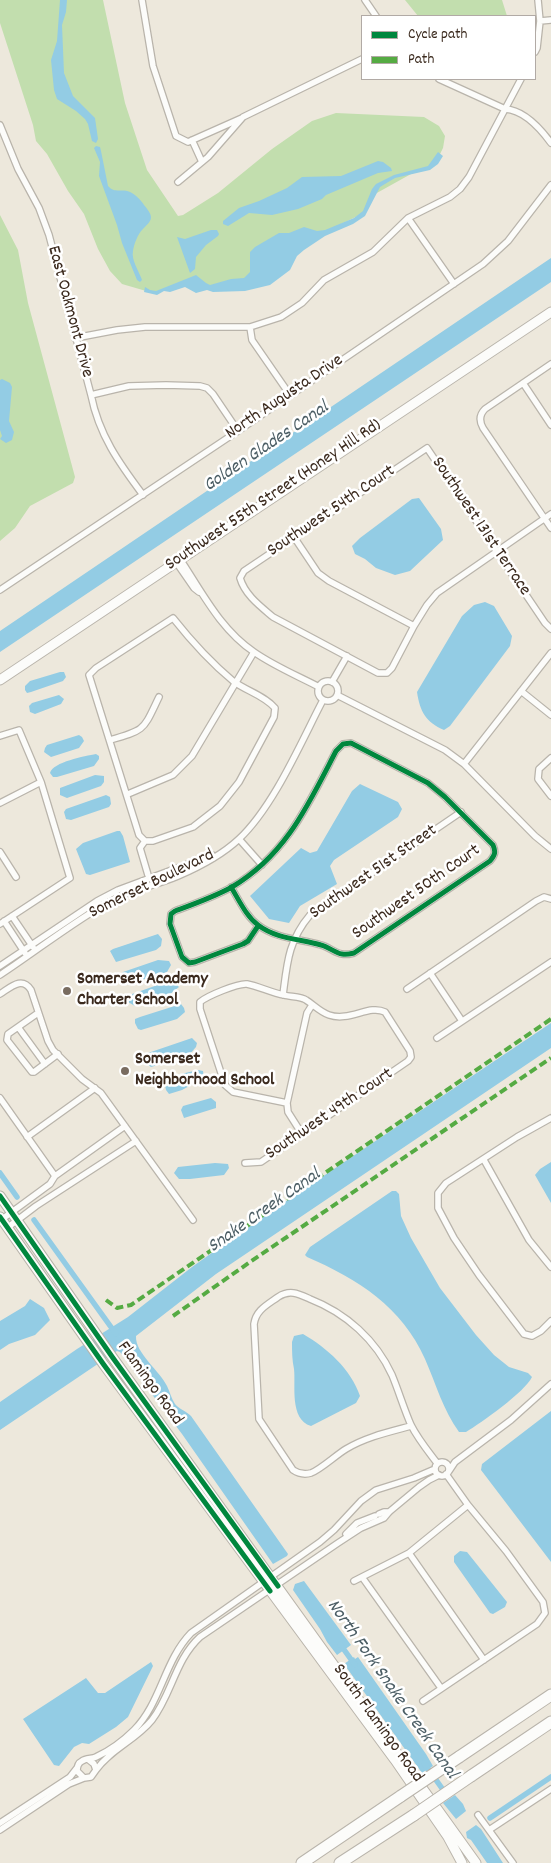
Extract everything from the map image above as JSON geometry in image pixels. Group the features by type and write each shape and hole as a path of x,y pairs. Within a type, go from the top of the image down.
{"highway":[{"path":"302,1863 551,1695"},
{"path":"340,1863 551,1722"}],"main road":[{"name":"Southwest 55th Street (Honey Hill Rd)","path":"0,680 550,312"},
{"name":"Flamingo Road","path":"0,1196 267,1579"},
{"name":"Flamingo Road","path":"1,1218 104,1365 274,1588"},
{"name":"South Flamingo Road","path":"274,1588 396,1760 448,1837 462,1863"},
{"name":"South Flamingo Road","path":"274,1588 476,1863"}],"street":[{"path":"142,0 153,66 176,136 188,142 244,117 361,59"},
{"path":"365,0 375,15"},
{"path":"536,50 540,21 538,0"},
{"path":"540,21 551,20"},
{"path":"441,80 505,109 513,109 528,118 550,142"},
{"path":"75,338 145,327 250,327 281,317 302,303 324,280 373,252 408,218 450,197 460,188 469,177 520,80"},
{"path":"178,182 202,162 244,117"},
{"name":"East Oakmont Drive","path":"0,126 18,169 39,208 49,235 95,415 106,440 121,466 143,496"},
{"path":"192,140 202,162"},
{"name":"North Augusta Drive","path":"0,590 143,496 196,458 483,264 498,251 551,185"},
{"path":"408,218 454,284"},
{"path":"250,327 252,340 290,395"},
{"path":"551,364 484,409 480,417 483,428 551,528"},
{"path":"523,383 551,424"},
{"path":"91,395 129,386 200,386 207,388 213,394 238,431"},
{"name":"Southwest 54th Court","path":"347,656 273,617 243,587 240,578 244,571 427,448"},
{"name":"Southwest 131st Terrace","path":"427,448 545,623 551,629"},
{"path":"332,682 347,656 378,673 387,673 392,668 427,605 437,593 551,514"},
{"path":"294,537 318,573 414,626"},
{"path":"178,560 194,588 200,592 213,612 234,636 254,652 319,686"},
{"path":"173,618 201,654 235,682 270,702 275,708 274,717 239,782 220,806 193,827 153,841 144,841 139,835 128,794 89,675 96,668 173,618"},
{"path":"128,794 173,774 192,756 254,652"},
{"path":"464,764 551,653"},
{"path":"323,682 332,682 338,689 336,695 329,700 323,700 319,695 319,686 323,682"},
{"path":"521,691 551,714"},
{"path":"336,695 445,750 464,764 535,836 551,849"},
{"path":"110,740 135,733 145,726 159,697"},
{"name":"Somerset Boulevard","path":"0,975 86,915 116,898 178,876 206,862 239,839 260,815 285,774 323,700"},
{"path":"0,736 19,730 41,782 70,878 2,923 28,957"},
{"path":"258,926 243,944 189,963 182,957 170,924 171,914 175,911 210,898 231,887 262,865 283,844 304,815 336,752 343,744 351,743 428,783 461,812"},
{"path":"551,758 539,769 538,779 551,796"},
{"path":"0,803 41,782"},
{"name":"Southwest 50th Court","path":"294,939 319,944 331,948 340,954 354,953 490,861 496,850 461,812"},
{"name":"Southwest 51st Street","path":"294,939 310,916 461,812"},
{"path":"239,839 262,865"},
{"path":"144,841 140,848 148,875"},
{"name":"Somerset Boulevard","path":"0,966 97,901 118,890 190,864 230,846"},
{"path":"1,857 16,877"},
{"path":"231,887 248,915 258,926 294,939 290,950 283,995"},
{"path":"407,989 536,901 548,898"},
{"path":"12,916 36,951"},
{"path":"437,1038 551,962"},
{"path":"430,973 462,1021"},
{"path":"0,994 15,984 22,982 27,985 31,990 48,1041 82,1079 101,1093 193,1220"},
{"path":"287,1103 228,1090 200,1009 200,1002 206,997 245,984 283,995 306,999 312,1005 307,1013 287,1103 288,1112 302,1134"},
{"name":"Southwest 49th Court","path":"245,1163 261,1162 408,1061 411,1057 410,1051 385,1012 379,1008 356,1015 341,1016 329,1015 312,1005"},
{"path":"38,1013 8,1034 7,1040 32,1072 58,1054"},
{"path":"18,1027 45,1064"},
{"path":"27,1136 95,1088"},
{"path":"0,1098 55,1176"},
{"path":"551,1118 517,1137 446,1183 438,1193 438,1208 454,1238 479,1276 524,1334 532,1336 541,1331 551,1321"},
{"path":"1,1218 50,1184 55,1176 125,1126"},
{"path":"8,1228 17,1220 136,1141"},
{"path":"484,1160 529,1240 551,1268"},
{"path":"412,1426 366,1439 330,1459 316,1470 304,1474 293,1470 259,1419 255,1316 260,1310 282,1295 288,1292 295,1292 321,1303 346,1318 378,1351 391,1374 412,1426 438,1464 439,1475"},
{"path":"0,1830 69,1784 91,1777 104,1760 142,1731 158,1712 181,1660 193,1644 210,1630 361,1528 384,1518 428,1480 447,1472 465,1454 512,1420 551,1384"},
{"path":"0,1823 70,1776 81,1761 100,1755 127,1736 142,1721 150,1708 170,1664 184,1640 199,1627 320,1542 361,1501 376,1490 414,1478 438,1464 465,1454"},
{"path":"423,1701 537,1624 544,1614 545,1607 506,1551 468,1505 447,1472 448,1464 438,1464"},
{"path":"354,1581 409,1553 468,1505"},
{"path":"338,1543 358,1523 384,1512 389,1512"},
{"path":"409,1553 484,1660"},
{"path":"362,1577 441,1688"},
{"path":"150,1708 158,1712"},
{"path":"89,1760 94,1764 96,1770"},
{"path":"77,1768 79,1774 84,1778"},
{"path":"489,1830 551,1789"},
{"path":"478,1816 513,1863"}],"green space":[{"path":"0,0 103,0 125,103 147,170 178,216 183,215 218,193 272,149 312,121 336,113 424,117 439,126 445,136 443,148 437,160 426,169 411,174 375,194 364,213 316,236 281,271 221,289 188,285 153,293 122,284 110,271 98,249 84,214 68,191 47,154 36,141 33,125 0,23"},
{"path":"405,0 502,0 507,15 417,15"},
{"path":"0,215 18,250 28,303 75,477 73,483 30,506 15,528 0,541"}],"water":[{"path":"60,0 67,0 62,25 64,73 73,96 95,118 98,139 96,143 92,141 85,119 57,99 54,90 51,60 57,41"},
{"path":"96,146 100,147 108,186 113,190 127,191 134,194 151,216 150,221 138,237 133,251 134,262 142,280 140,282 137,280 122,243 99,176 100,162 94,148"},
{"path":"438,152 443,156 438,164 430,170 395,178 380,187 365,216 353,224 325,236 304,250 297,256 290,270 270,285 245,291 213,292 207,290 196,293 185,287 170,292 164,291 157,295 144,292 145,287 156,291 196,275 210,285 231,279 244,278 250,272 250,252 255,247 279,233 289,233 304,227 317,231 325,230 354,218 363,211 376,184 394,175 428,166"},
{"path":"378,161 383,162 392,171 378,173 298,209 272,215 249,213 228,226 223,224 223,221 239,208 287,188 302,177 341,176"},
{"path":"211,230 217,230 219,234 196,257 195,269 190,273 177,237 185,239"},
{"path":"551,258 551,282 0,652 0,631"},
{"path":"2,379 10,383 12,387 9,421 14,432 12,440 6,443 0,439 2,436 0,430 0,380"},
{"path":"419,498 441,529 443,540 410,571 395,575 376,568 355,554 352,546 360,538 412,499"},
{"path":"485,602 494,606 512,636 510,646 450,726 444,730 433,724 425,716 417,692 462,616 474,605"},
{"path":"64,672 66,677 63,681 27,693 25,690 25,686 30,681"},
{"path":"59,695 64,699 61,704 35,714 30,712 29,706 32,703"},
{"path":"79,735 84,741 79,748 51,757 44,752 47,745"},
{"path":"96,754 99,756 99,759 94,766 57,777 53,777 50,773 52,769 63,763"},
{"path":"95,775 104,776 104,782 101,786 67,798 60,795 60,788"},
{"path":"360,784 398,802 402,809 398,817 334,860 330,866 337,884 300,906 289,923 269,919 250,896 301,848 310,853 317,851 352,791"},
{"path":"106,795 110,797 111,804 109,807 71,820 66,819 64,812 66,809"},
{"path":"120,831 123,836 130,862 90,875 86,874 76,849 83,843"},
{"path":"158,934 162,939 161,946 156,950 116,962 110,951 113,949"},
{"path":"158,960 169,961 171,965 167,972 126,985 121,982 120,975 123,972"},
{"path":"173,981 179,987 169,995 135,1006 128,1002 127,998 132,994"},
{"path":"181,1004 185,1012 177,1019 141,1030 138,1029 135,1023 135,1019"},
{"path":"551,1023 551,1048 216,1274 136,1336 139,1349 164,1380 172,1400 191,1416 288,1554 287,1556 273,1564 182,1434 120,1352 117,1351 0,1430 0,1402 77,1349 128,1317 192,1267 261,1218"},
{"path":"192,1038 197,1043 189,1055 151,1067 145,1062 145,1056 148,1053"},
{"path":"198,1070 203,1071 204,1078 182,1090 169,1094 166,1090 164,1081 168,1077"},
{"path":"211,1098 216,1102 216,1108 184,1118 181,1110 183,1106"},
{"path":"551,1162 551,1203 535,1175 540,1169"},
{"path":"215,1163 228,1164 229,1168 224,1175 179,1179 174,1173 178,1167"},
{"path":"392,1191 396,1191 399,1194 401,1216 411,1238 440,1288 494,1355 509,1367 528,1373 532,1377 512,1399 466,1432 459,1432 453,1424 425,1359 404,1324 391,1310 361,1285 305,1255 310,1247"},
{"path":"30,1299 44,1308 50,1320 35,1335 9,1344 0,1350 0,1321 25,1306"},
{"path":"303,1334 337,1360 351,1377 360,1396 356,1403 311,1426 299,1416 295,1401 292,1342 294,1336"},
{"path":"551,1411 551,1562 481,1470 482,1464"},
{"path":"460,1551 467,1552 507,1602 505,1607 493,1614 490,1613 454,1562 454,1556"},
{"path":"304,1581 351,1645 337,1655 293,1590 295,1584"},
{"path":"354,1657 355,1659 358,1657 433,1766 422,1773 344,1664"},
{"path":"151,1662 153,1666 128,1717 89,1744 82,1743 74,1747 59,1766 54,1765 23,1719 86,1678 98,1693 105,1693"},
{"path":"455,1795 466,1811 456,1819 443,1803"},
{"path":"476,1825 481,1829 503,1863 487,1863 471,1840 467,1838 466,1832"}],"waterway":[{"path":"0,1173 17,1197"},
{"path":"34,1220 116,1334"},
{"name":"North Fork Snake Creek Canal","path":"340,1644 355,1665"},
{"name":"North Fork Snake Creek Canal","path":"424,1763 446,1794"},
{"path":"490,1818 551,1777"}],"marked path":[{"path":"106,1300 117,1308 131,1305 551,1019"},
{"path":"173,1316 551,1058"}],"cycle path":[{"path":"231,887 234,892 240,902 243,908 250,917 265,930 281,936 324,946 339,953 348,954 354,953 490,861 493,857 494,847 445,797 428,783 351,743 343,744 336,751 316,791 294,827 267,860 251,874 232,887 225,891 175,911 171,914 170,924 182,957 189,963 243,944 248,941 258,926"},
{"path":"0,1196 113,1358 278,1586"},
{"path":"0,1217 104,1365 270,1591"}],"place":[{"name":"Somerset Academy Charter School","path":"67,991"},
{"name":"Somerset Neighborhood School","path":"125,1071"}],"water label":[{"name":"Golden Glades Canal","path":"267,448"},
{"name":"Snake Creek Canal","path":"265,1212"}]}
